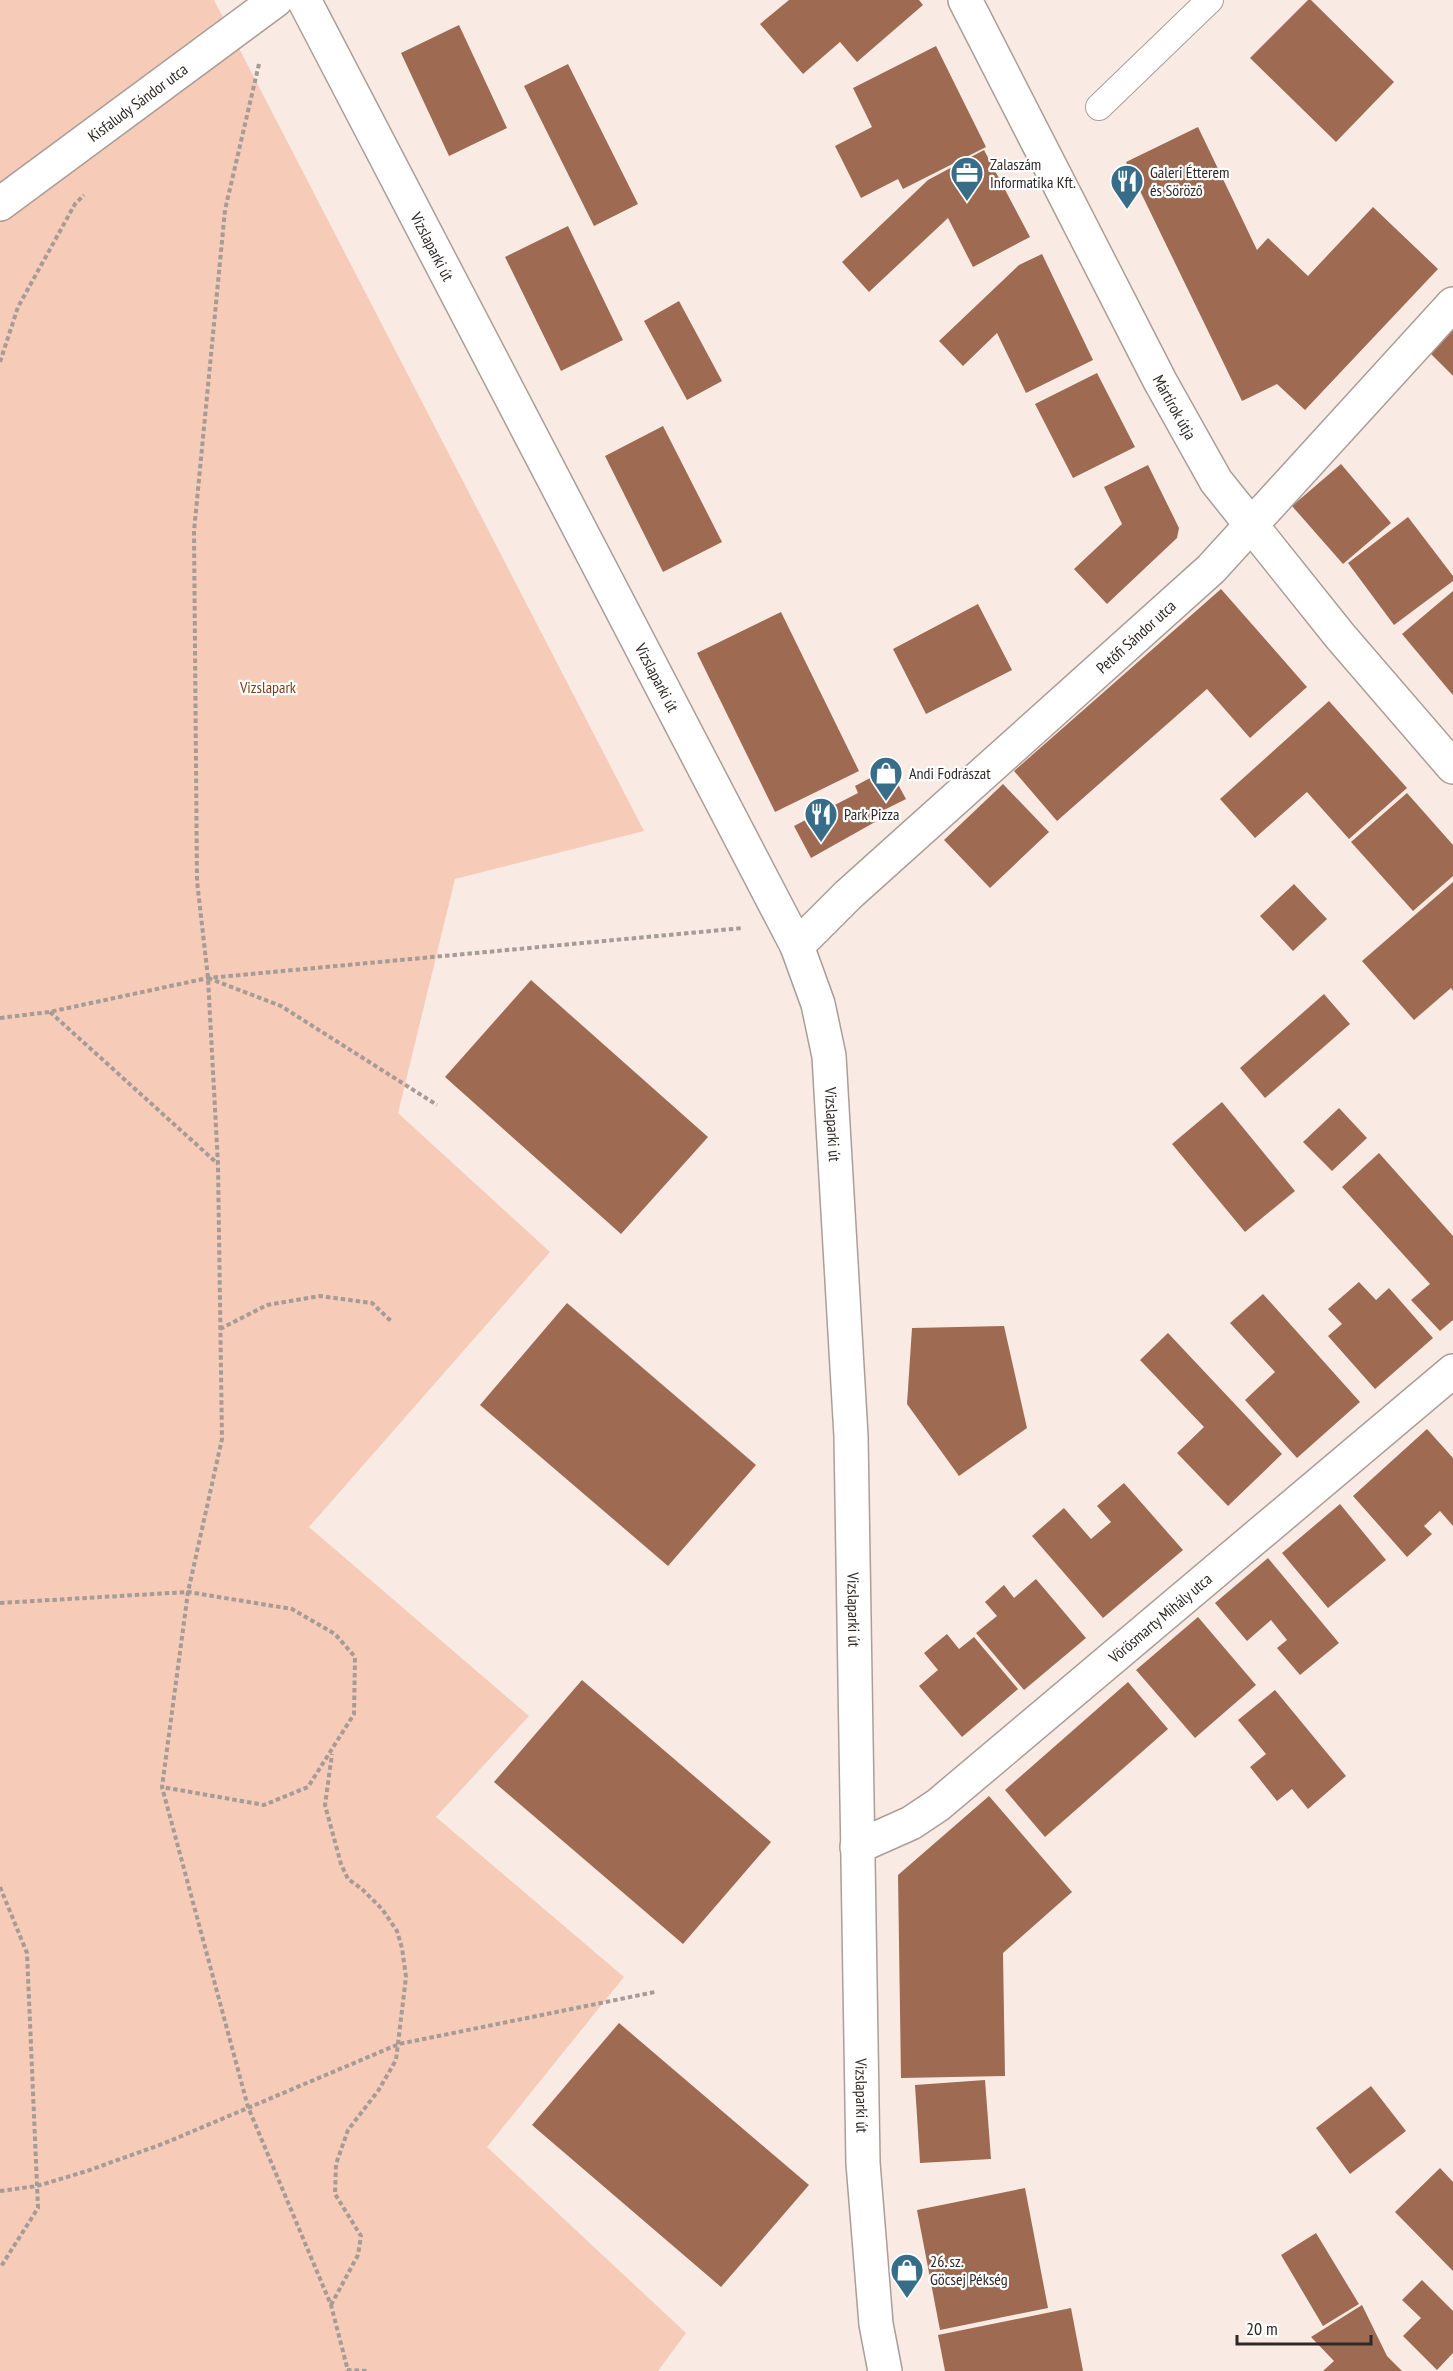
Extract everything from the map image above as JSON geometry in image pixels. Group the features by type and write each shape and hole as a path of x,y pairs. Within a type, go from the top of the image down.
{"street":[{"name":"Kisfaludy Sándor utca","path":"0,204 276,0"},
{"name":"Vizslaparki út","path":"304,0 792,935 818,1004 829,1056 851,1436 863,2163 876,2324 885,2371"},
{"name":"Mártírok útja","path":"965,0 1160,381 1216,481 1340,636 1453,767"},
{"name":"Petőfi Sándor utca","path":"792,935 848,895 1211,569 1453,304"},
{"name":"Vörösmarty Mihály utca","path":"857,1847 911,1823 938,1805 1453,1371"}],"lane":[{"path":"1099,107 1210,0"}],"path":[{"path":"259,63 225,210 194,531 197,881 208,978 218,1165 222,1439 188,1592 162,1787 249,2107 331,2305 347,2371 368,2371"},
{"path":"0,362 18,307 75,204 90,188"},
{"path":"0,1018 50,1012 208,978 792,935"},
{"path":"208,978 281,1006 437,1105"},
{"path":"50,1012 218,1165"},
{"path":"220,1329 267,1305 320,1296 372,1303 392,1322"},
{"path":"0,1603 188,1592 292,1609 335,1635 356,1657 354,1714 333,1751 308,1787 264,1805 162,1787"},
{"path":"331,2305 358,2255 362,2236 335,2194 336,2164 348,2130 378,2091 396,2060 406,1977 397,1931 382,1909 348,1879 340,1864 325,1805 333,1751"},
{"path":"0,1887 27,1953 38,2208 0,2268"},
{"path":"0,2191 37,2186 165,2143 399,2044 655,1992"}],"green space":[{"name":"Vizslapark","path":"0,0 214,0 644,831 455,879 398,1113 550,1252 309,1527 529,1716 436,1817 624,1977 487,2147 686,2333 658,2371 0,2371"}],"building":[{"path":"789,0 919,0 923,5 857,62 840,42 803,74 760,24"},
{"path":"1308,0 1311,0 1394,82 1336,142 1250,58"},
{"path":"459,25 507,128 449,156 401,53"},
{"path":"936,46 986,147 903,189 898,179 861,198 835,146 872,127 853,88"},
{"path":"568,64 638,204 594,226 524,86"},
{"path":"1198,127 1257,250 1268,238 1308,276 1373,207 1438,269 1305,410 1277,384 1242,401 1126,162"},
{"path":"984,150 1030,237 973,267 948,218 869,292 842,262 928,180"},
{"path":"568,226 623,340 561,371 505,257"},
{"path":"1042,254 1093,360 1026,393 997,333 963,366 939,341 1019,265"},
{"path":"679,301 722,381 687,400 644,321"},
{"path":"1453,328 1453,376 1429,352"},
{"path":"1097,373 1135,447 1073,478 1035,404"},
{"path":"663,426 722,542 663,572 605,456"},
{"path":"1341,464 1391,523 1343,564 1292,506"},
{"path":"1148,465 1179,528 1177,538 1107,604 1074,569 1122,524 1104,487"},
{"path":"1408,517 1453,576 1453,581 1394,625 1348,563"},
{"path":"1221,589 1307,687 1250,738 1207,689 1057,821 1014,771"},
{"path":"1453,591 1453,695 1402,634"},
{"path":"978,604 1012,670 926,714 893,649"},
{"path":"781,612 859,771 775,812 697,653"},
{"path":"1329,701 1407,788 1349,839 1307,792 1255,838 1220,799"},
{"path":"889,768 906,799 872,816 875,822 811,858 794,826 858,793 855,786"},
{"path":"1003,784 1049,832 990,888 944,840"},
{"path":"1407,793 1453,845 1453,876 1413,911 1351,842"},
{"path":"1453,882 1453,991 1451,988 1414,1020 1362,961"},
{"path":"1294,884 1327,919 1293,951 1260,916"},
{"path":"531,980 708,1137 621,1234 445,1077"},
{"path":"1324,994 1350,1024 1265,1098 1240,1068"},
{"path":"1222,1102 1295,1191 1245,1232 1172,1144"},
{"path":"1339,1108 1367,1138 1332,1171 1303,1142"},
{"path":"1379,1153 1453,1236 1453,1320 1440,1331 1411,1300 1430,1284 1342,1187"},
{"path":"1359,1282 1376,1300 1389,1288 1433,1338 1375,1389 1328,1336 1342,1324 1328,1309"},
{"path":"1263,1294 1360,1402 1297,1458 1245,1400 1275,1372 1230,1323"},
{"path":"567,1303 756,1465 668,1566 480,1405"},
{"path":"1004,1326 1027,1428 959,1476 907,1404 912,1328"},
{"path":"1168,1333 1282,1454 1228,1506 1177,1453 1204,1427 1140,1360"},
{"path":"1427,1429 1453,1458 1453,1526 1440,1511 1424,1526 1432,1534 1407,1557 1353,1496"},
{"path":"1124,1483 1183,1550 1103,1618 1032,1536 1064,1508 1091,1539 1111,1522 1097,1506"},
{"path":"1340,1504 1386,1560 1328,1608 1282,1553"},
{"path":"1268,1558 1339,1643 1300,1675 1277,1648 1287,1640 1271,1620 1247,1641 1215,1603"},
{"path":"1036,1579 1086,1638 1024,1690 976,1633 997,1616 985,1602 1004,1585 1014,1598"},
{"path":"1198,1617 1256,1685 1195,1738 1136,1670"},
{"path":"947,1634 959,1649 974,1637 1018,1689 962,1737 919,1686 938,1670 924,1653"},
{"path":"582,1680 771,1842 683,1944 494,1782"},
{"path":"1128,1682 1168,1729 1045,1837 1005,1790"},
{"path":"1275,1690 1346,1776 1308,1809 1292,1789 1277,1801 1250,1767 1266,1754 1238,1720"},
{"path":"989,1796 1072,1892 1003,1953 1005,2076 901,2078 898,1875"},
{"path":"619,2023 809,2185 721,2287 532,2125"},
{"path":"985,2080 991,2159 920,2163 915,2085"},
{"path":"1371,2086 1406,2131 1350,2174 1316,2128"},
{"path":"1440,2168 1453,2182 1453,2271 1395,2212"},
{"path":"1025,2188 1048,2308 940,2330 917,2210"},
{"path":"1316,2233 1359,2304 1323,2326 1281,2255"},
{"path":"1422,2280 1453,2311 1453,2353 1437,2370 1403,2336 1421,2318 1402,2300"},
{"path":"1362,2305 1387,2356 1402,2371 1323,2371 1334,2361 1311,2337"},
{"path":"1071,2308 1083,2371 945,2371 938,2335"}],"place":[{"name":"Zalaszám Informatika Kft.","path":"967,202"},
{"name":"Galeri Étterem és Söröző","path":"1127,210"},
{"name":"Andi Fodrászat","path":"886,802"},
{"name":"Park Pizza","path":"821,843"},
{"name":"26. sz. Göcsej Pékség","path":"907,2299"}]}
